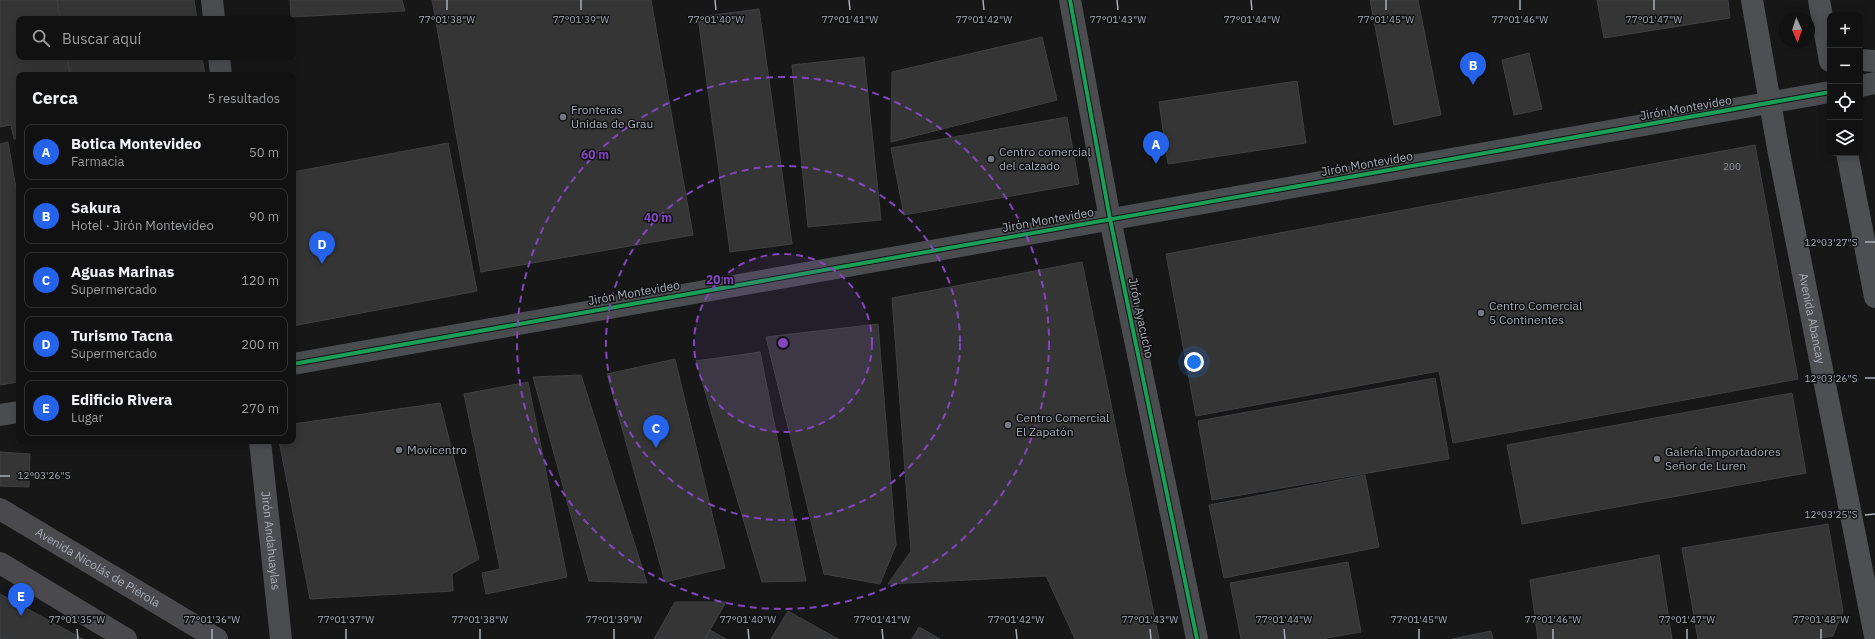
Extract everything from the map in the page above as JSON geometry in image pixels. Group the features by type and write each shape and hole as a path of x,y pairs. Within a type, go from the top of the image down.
{"main road":[{"name":"Avenida Abancay","path":"1752,0 1875,636"},
{"path":"1819,0 1828,48"},
{"path":"1863,60 1875,61"},
{"path":"1848,156 1875,297"},
{"name":"Avenida Nicolás de Piérola","path":"0,509 217,639"},
{"path":"0,563 126,639"}],"street":[{"path":"212,0 214,16"},
{"name":"Jirón Ayacucho","path":"1070,0 1110,219 1198,639"},
{"path":"219,60 220,72"},
{"path":"1863,85 1875,83"},
{"name":"Jirón Montevideo","path":"296,363 1827,93"},
{"path":"0,415 16,412"},
{"name":"Jirón Andahuaylas","path":"260,444 281,639"}],"building":[{"path":"0,0 57,0 60,16 16,16 16,60 68,60 70,72 16,72 16,139 14,139 11,125 0,127"},
{"path":"57,0 194,0 197,16 60,16"},
{"path":"290,0 402,0 405,11 296,17 291,16"},
{"name":"Fronteras Unidas de Grau","path":"432,0 651,0 693,235 481,272"},
{"path":"1370,0 1418,0 1441,115 1394,125"},
{"path":"1597,0 1728,0 1730,18 1604,38"},
{"path":"759,9 792,244 730,252 698,17"},
{"path":"1042,37 1057,100 891,142 892,72"},
{"path":"1529,53 1542,109 1514,115 1502,60"},
{"path":"864,57 881,220 808,227 792,65"},
{"path":"68,60 202,60 204,72 70,72"},
{"path":"1297,81 1306,143 1168,164 1159,102"},
{"path":"1067,117 1079,184 904,215 891,148"},
{"path":"8,142 16,189 16,382 0,385 0,144"},
{"path":"448,143 477,291 296,325 296,171"},
{"name":"Centro Comercial 5 Continentes","path":"1755,145 1798,379 1453,443 1439,371 1196,416 1166,254"},
{"name":"Centro Comercial El Zapatón","path":"1082,262 1159,639 1075,639 1046,576 888,584 911,551 892,298"},
{"path":"878,324 896,545 880,584 824,574 766,337"},
{"path":"760,352 806,581 762,582 696,361"},
{"path":"675,359 725,568 665,582 607,374"},
{"path":"581,375 647,583 589,581 533,377"},
{"path":"1435,378 1449,459 1212,500 1198,421"},
{"path":"528,382 567,577 486,594 482,573 500,569 464,394"},
{"name":"Galería Importadores Señor de Luren","path":"1792,393 1806,473 1522,524 1507,445"},
{"path":"440,403 479,559 452,574 453,591 310,599 280,444 296,444 296,424"},
{"path":"0,452 30,454 29,487 0,486"},
{"path":"1365,475 1379,547 1224,578 1209,505"},
{"path":"1828,524 1843,611 1833,636 1814,639 1698,639 1682,548"},
{"path":"1659,555 1672,639 1538,639 1530,580"},
{"path":"1348,562 1361,632 1321,639 1241,639 1230,583"},
{"path":"0,594 83,639 0,639"},
{"path":"675,602 726,602 705,639 654,639"},
{"path":"788,611 838,639 771,639"},
{"path":"919,627 940,639 912,639"},
{"path":"710,630 726,639 705,639"},
{"path":"1491,631 1493,639 1452,639"}],"cycle path":[{"path":"1070,0 1110,219 1197,639"},
{"path":"296,363 1827,93"}],"place":[{"name":"Sakura","path":"1473,85"},
{"name":"Fronteras Unidas de Grau","path":"563,117"},
{"name":"Centro comercial del calzado","path":"991,159"},
{"name":"Botica Montevideo","path":"1156,164"},
{"name":"Turismo Tacna","path":"322,264"},
{"name":"Centro Comercial 5 Continentes","path":"1481,313"},
{"name":"Centro Comercial El Zapatón","path":"1008,425"},
{"name":"Aguas Marinas","path":"656,448"},
{"name":"Movicentro","path":"399,450"},
{"name":"Galería Importadores Señor de Luren","path":"1657,459"},
{"name":"Edificio Rivera","path":"21,616"}]}
